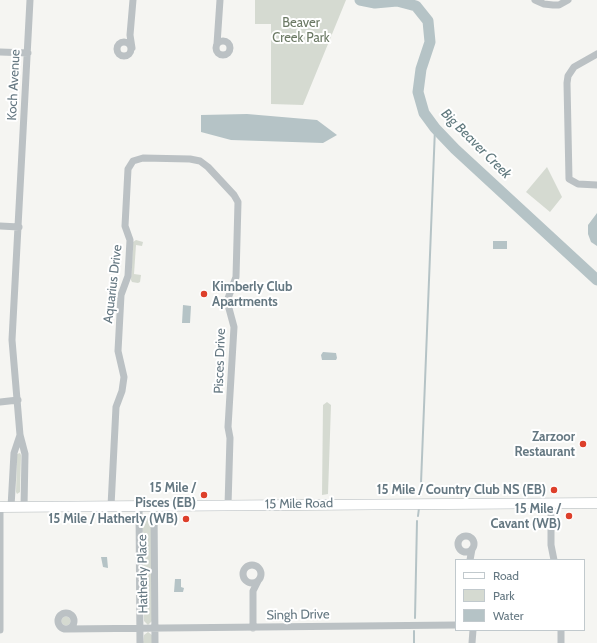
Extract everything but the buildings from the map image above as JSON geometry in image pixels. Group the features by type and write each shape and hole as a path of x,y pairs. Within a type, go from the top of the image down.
{"main road":[{"name":"15 Mile Road","path":"0,507 551,502 597,503"}],"street":[{"name":"Koch Avenue","path":"24,507 25,454 20,435 12,340 30,0"},
{"path":"130,36 119,44 117,49 120,55 127,56 131,53 132,48 130,36 133,0"},
{"path":"219,35 230,46 230,50 227,54 222,55 218,53 216,49 219,35 220,0"},
{"path":"535,0 544,4 553,5 559,5 568,0"},
{"path":"217,44 220,41 225,41"},
{"path":"123,42 130,44 132,48"},
{"path":"0,52 28,53"},
{"path":"594,185 573,183 568,175 567,83 568,76 574,67 597,54"},
{"name":"Pisces Drive","path":"133,161 142,158 190,159 200,161 208,167 234,195 238,202 236,277 227,301 234,326 228,427 230,438 228,505"},
{"name":"Aquarius Drive","path":"111,506 116,407 122,391 124,377 118,352 121,295 128,276 130,240 125,226 128,169 133,161"},
{"path":"0,226 19,227"},
{"path":"0,402 18,400"},
{"name":"Koch Avenue","path":"11,507 14,453 20,435"},
{"path":"551,502 551,545 554,559"},
{"name":"Hatherly Place","path":"139,506 140,643"},
{"name":"Hatherly Place","path":"154,506 155,643"},
{"path":"0,507 0,630"},
{"path":"469,559 459,548 458,543 460,538 464,536 470,536 474,540 470,559"},
{"path":"463,551 468,552 472,549"},
{"path":"253,591 243,573 246,568 252,565 261,571 261,577 253,591 253,628"},
{"path":"247,582 253,583 258,581"},
{"path":"74,620 72,627 67,629 61,628 58,624 59,616 67,612 72,615 78,625 86,629"},
{"name":"Singh Drive","path":"67,629 455,625"},
{"path":"472,643 473,631"},
{"path":"562,631 562,643"}],"green space":[{"name":"Beaver Creek Park","path":"255,0 346,0 303,105 271,104 271,24 255,24"},
{"path":"547,167 562,197 550,212 526,192"},
{"path":"136,240 143,242 142,246 136,245 134,274 141,275 140,282 138,283 132,282 131,280 133,242"},
{"path":"327,402 331,405 328,494 322,495 323,405"},
{"path":"20,453 20,492 17,494 17,454"},
{"path":"145,515 148,515 151,520 152,621 148,625 144,621 142,522"},
{"path":"66,616 71,621 66,626 61,621"},
{"path":"148,632 152,635 152,643 143,643 144,635"}],"water":[{"path":"247,114 317,120 337,135 323,143 231,140 201,132 201,115"},
{"path":"597,213 597,246 591,242 588,234 588,225"},
{"path":"493,241 507,241 507,249 493,249"},
{"path":"183,305 191,306 190,323 182,323"},
{"path":"323,352 336,353 336,360 322,360 321,355"},
{"path":"101,557 107,557 108,568 103,567"},
{"path":"175,579 181,579 181,587 184,588 183,592 174,592"}],"waterway":[{"name":"Big Beaver Creek","path":"360,0 375,3 397,1 416,6 428,21 430,42 421,69 418,92 424,113 435,128 455,149 597,280"},
{"path":"421,483 435,128"},
{"path":"420,489 420,496"},
{"path":"418,516 419,508"},
{"path":"415,618 417,521"},
{"path":"414,631 414,643"}],"place":[{"name":"Kimberly Club Apartments","path":"204,294"},
{"name":"Zarzoor Restaurant","path":"583,444"},
{"name":"15 Mile / Country Club NS (EB)","path":"554,490"},
{"name":"15 Mile / Pisces (EB)","path":"204,495"},
{"name":"15 Mile / Cavant (WB)","path":"569,516"},
{"name":"15 Mile / Hatherly (WB)","path":"186,519"}]}
